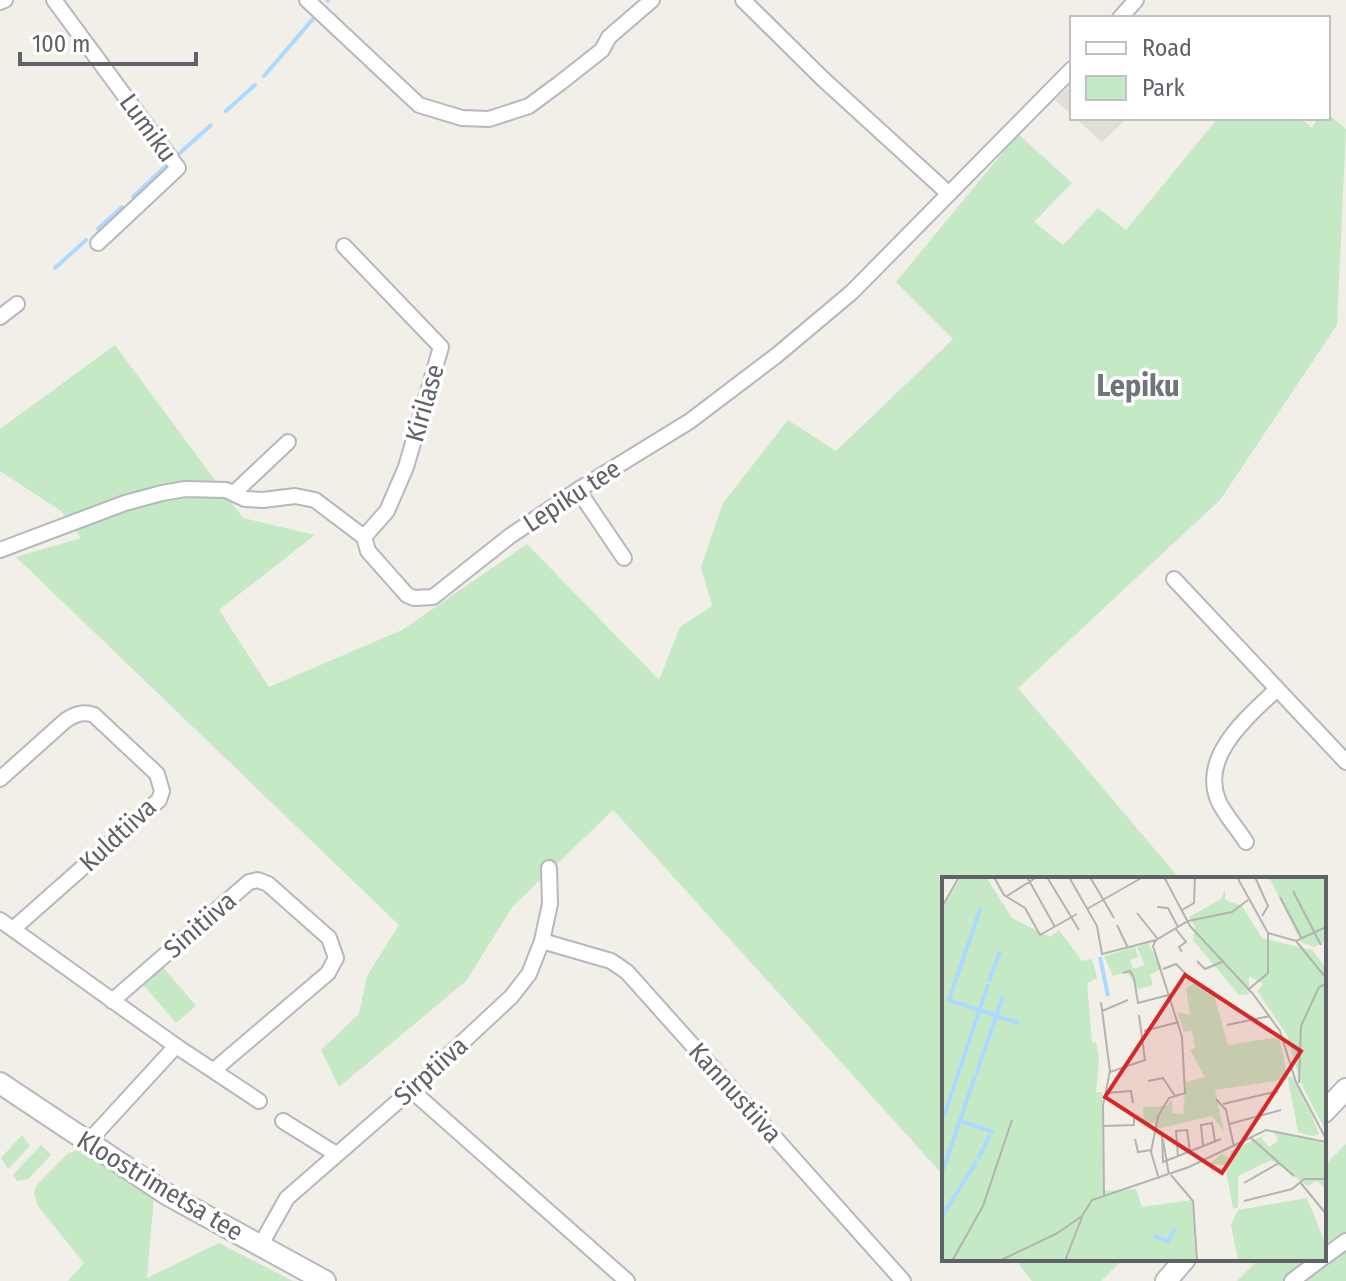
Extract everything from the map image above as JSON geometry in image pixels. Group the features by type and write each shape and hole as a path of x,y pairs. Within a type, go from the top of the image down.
{"main road":[{"name":"Kloostrimetsa tee","path":"0,1083 168,1195 325,1281"},
{"path":"1326,1110 1346,1089"},
{"path":"1166,1281 1183,1261"}],"street":[{"name":"Lumiku","path":"54,0 178,168 98,243"},
{"path":"307,0 419,105 462,118 489,119 529,106 602,50 609,37 652,0"},
{"path":"743,0 823,79 949,194"},
{"name":"Lepiku tee","path":"0,550 125,503 162,493 185,489 226,490 245,499 263,500 295,496 315,500 364,537 368,551 407,595 414,598 433,597 510,536 690,421 777,355 852,292 1070,71"},
{"name":"Kirilase","path":"344,246 441,347 406,467 387,511 364,537"},
{"path":"0,317 17,304"},
{"path":"234,493 288,442"},
{"path":"578,490 624,558"},
{"path":"1174,579 1346,762"},
{"path":"1246,842 1218,800 1215,779 1227,741 1240,724 1277,689"},
{"name":"Kuldtiiva","path":"0,779 66,720 86,712 94,715 157,774 162,791 159,800 13,929"},
{"name":"Sirptiiva","path":"260,1246 287,1198 411,1090 511,997 529,974 542,941 550,904 549,868"},
{"name":"Sinitiiva","path":"112,1001 249,882 258,880 268,884 329,938 336,958 328,973 214,1070"},
{"path":"0,920 176,1046 259,1101"},
{"name":"Kannustiiva","path":"542,941 611,961 627,972 903,1281"},
{"path":"87,1143 176,1046"},
{"path":"411,1090 627,1281"},
{"path":"283,1121 336,1154"},
{"path":"1326,1255 1346,1241"},
{"path":"1292,1281 1318,1261"}],"shaded area":[{"path":"1070,85 1070,113 1055,100"},
{"path":"1077,120 1125,120 1102,142"}],"green space":[{"path":"1330,116 1346,129 1337,325 1220,500 1018,688 1178,877 942,877 942,1174 613,810 513,906 466,981 339,1087 321,1050 359,1014 367,976 399,925 16,557 81,538 61,511 0,471 0,429 115,345 243,518 315,535 219,610 269,687 402,630 527,544 659,680 680,627 712,606 701,567 723,503 788,420 836,451 953,339 896,282 1018,134 1072,183 1034,222 1063,245 1098,208 1126,230 1216,120 1302,120 1312,128 1317,120 1330,120"},
{"path":"162,966 196,1006 176,1023 142,983"},
{"path":"22,1135 30,1146 8,1169 1,1158"},
{"path":"1346,1144 1346,1281 1237,1281 1257,1261 1326,1261 1326,1164"},
{"path":"41,1145 51,1155 28,1179 17,1181 13,1175"},
{"path":"80,1149 154,1196 147,1278 219,1243 293,1281 68,1281 84,1263 37,1205 34,1192 67,1154"},
{"path":"1017,1261 1121,1261 1101,1281 1032,1281"}],"waterway":[{"path":"264,76 313,19"},
{"path":"226,111 255,85"},
{"path":"180,153 211,125"},
{"path":"133,197 169,163"},
{"path":"98,229 122,207"},
{"path":"55,268 86,240"}],"district":[{"name":"Lepiku","path":"1138,386"}]}
